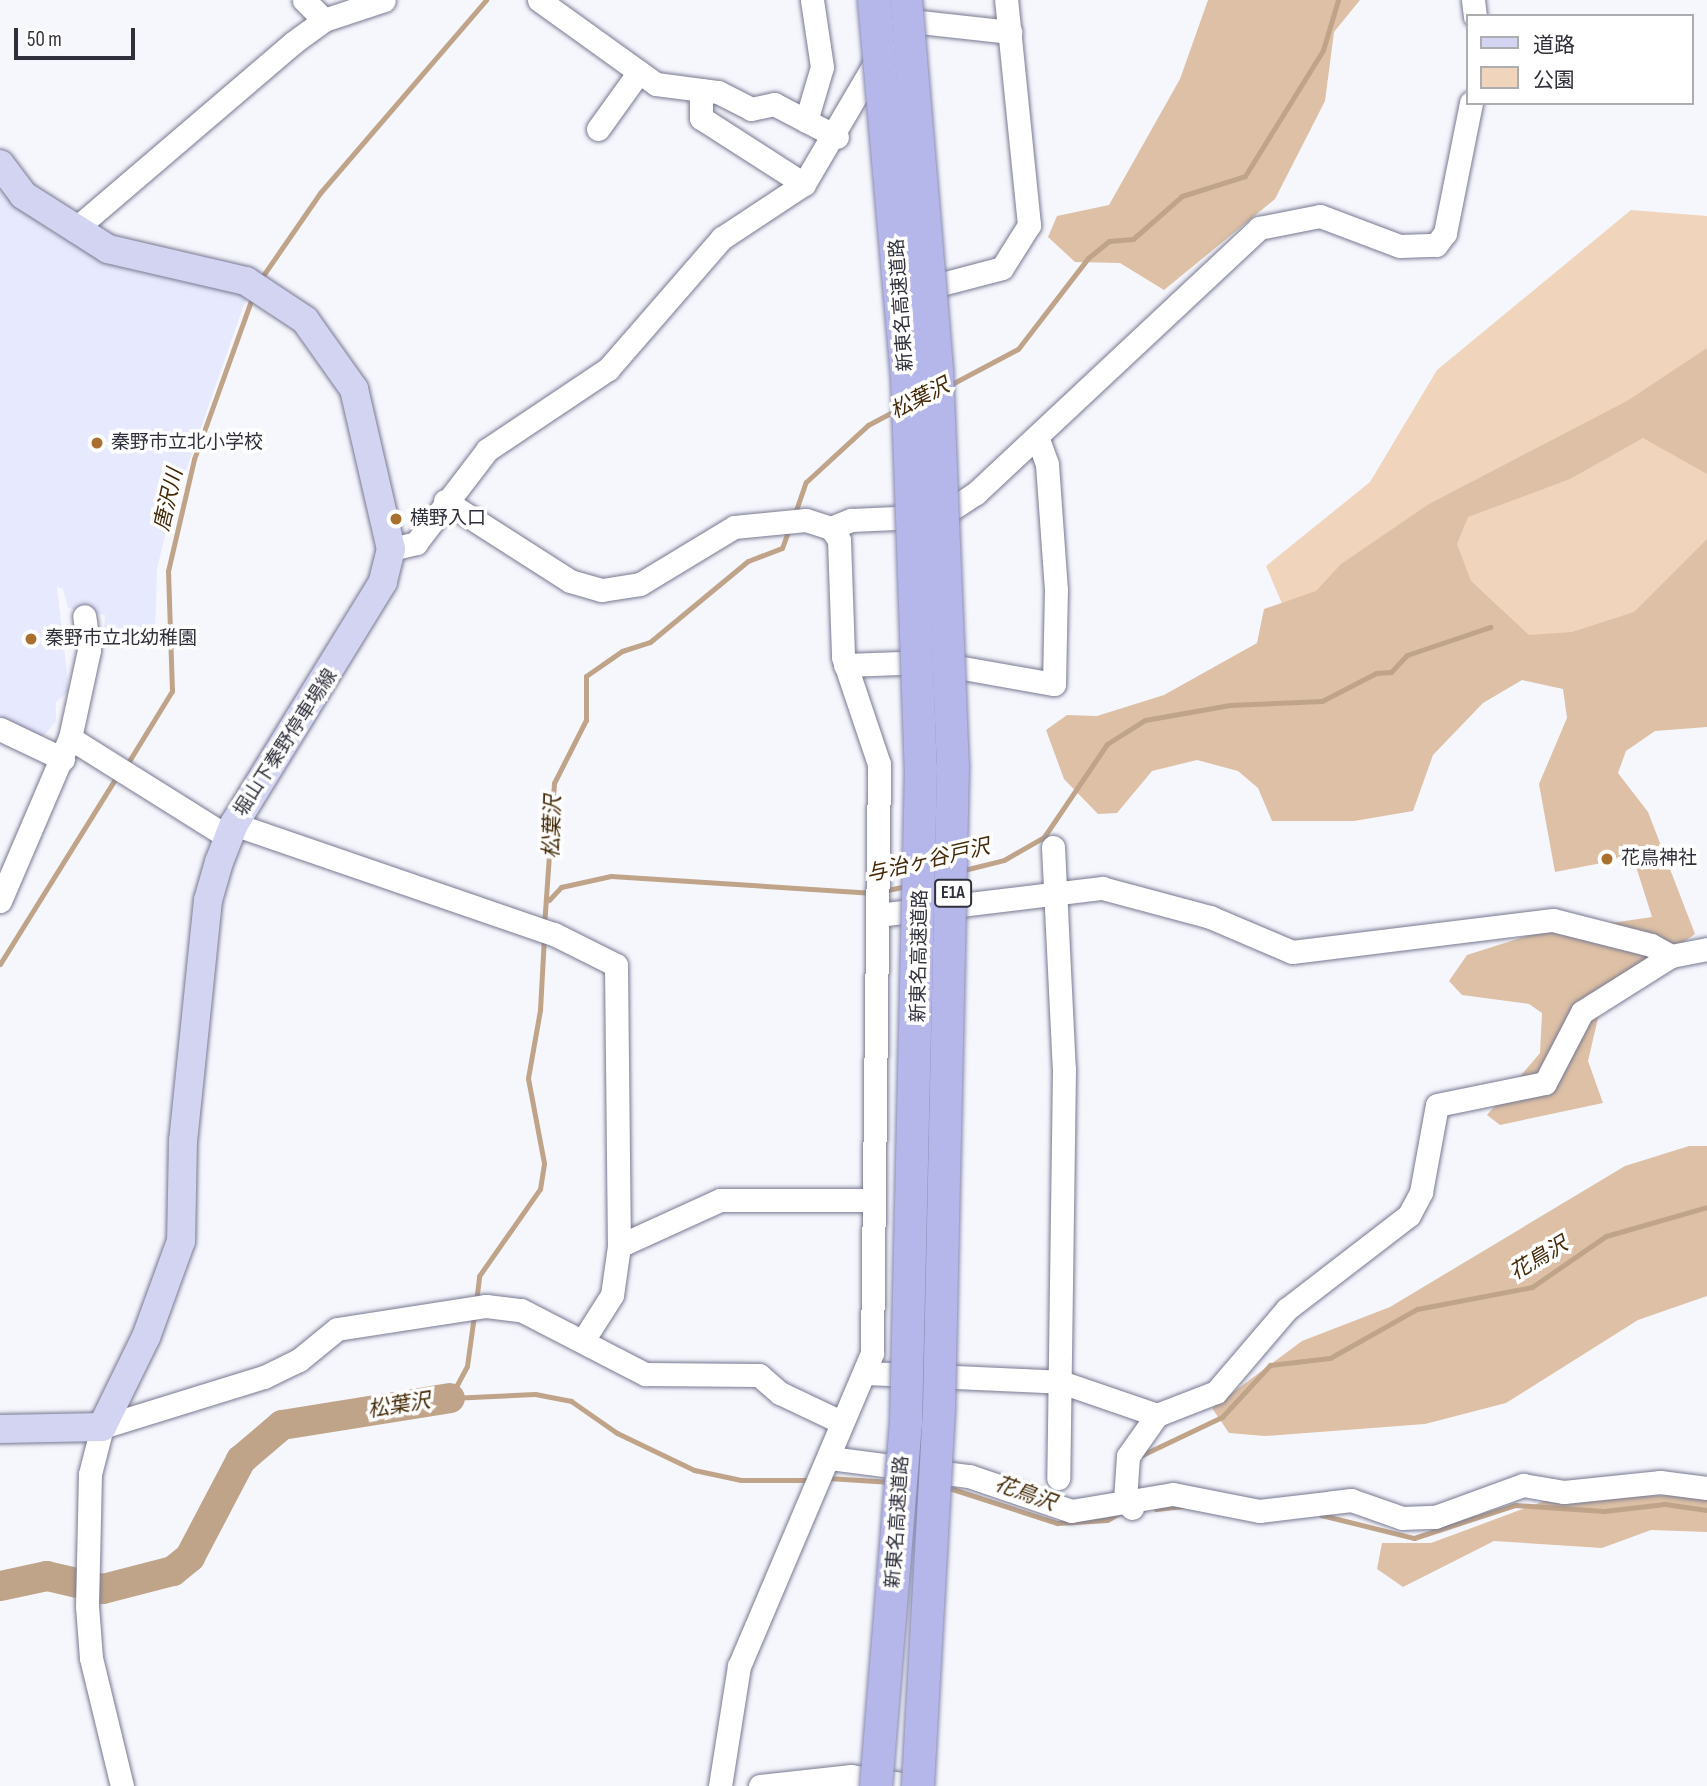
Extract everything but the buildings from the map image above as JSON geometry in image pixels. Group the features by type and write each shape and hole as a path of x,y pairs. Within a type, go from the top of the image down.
{"highway":[{"name":"新東名高速道路","path":"874,0 907,375 921,768 906,1422 876,1786"},
{"name":"新東名高速道路","path":"907,7 937,371 953,766 939,1409 917,1786"}],"main road":[{"name":"堀山下秦野停車場線","path":"1,168 23,195 74,230 139,261 246,281 272,293 305,320 354,388 391,549 383,582 335,668 231,830 208,900 183,1140 179,1253 102,1427"},
{"path":"0,1429 102,1427"}],"street":[{"path":"304,0 324,20"},
{"path":"74,230 324,20 384,0"},
{"path":"539,0 656,84 701,90 751,109 774,104 837,137"},
{"path":"806,121 822,67 812,0"},
{"path":"892,298 1002,268 1030,225 1006,0"},
{"path":"391,549 416,543 445,501 488,450 575,396 626,351 722,238 804,184 837,137 907,7 1010,32"},
{"path":"598,128 639,72"},
{"path":"701,90 701,118 804,184"},
{"path":"445,501 570,580 603,590 640,583 734,527 798,520 831,528 851,520 941,516 1038,439 1259,228 1320,216 1400,246 1436,245 1445,233 1471,105"},
{"path":"845,665 929,662 1054,684 1056,590 1047,464 1038,439"},
{"path":"720,1786 739,1666 824,1471 841,1422 866,1373 874,1325 879,764 845,665 839,540 831,528"},
{"path":"0,901 66,749 89,650 84,615"},
{"path":"0,729 110,759 141,780 231,830 547,932 610,958 618,974 619,1246 612,1295 584,1339"},
{"path":"1053,847 1051,899 1063,1029 1058,1478"},
{"path":"878,909 1051,899 1102,888 1210,917 1292,952 1553,920 1614,933 1671,956"},
{"path":"1128,1504 1128,1456 1157,1415 1216,1392 1287,1309 1409,1215 1421,1192 1437,1105 1545,1083 1581,1012 1671,956 1707,949"},
{"path":"619,1246 720,1200 874,1200"},
{"path":"122,1786 91,1658 87,1585 90,1474 102,1427 264,1377 299,1360 337,1329 486,1306 522,1310 584,1339 645,1374 759,1375 780,1393 841,1422"},
{"path":"866,1373 1061,1382 1157,1415"},
{"path":"824,1471 969,1476 1071,1511 1197,1495 1259,1511 1351,1500 1402,1518 1435,1517 1523,1485 1564,1492 1660,1482 1707,1488"},
{"path":"760,1786 851,1776 917,1786"}],"shaded area":[{"path":"1208,0 1360,0 1334,32 1325,101 1275,199 1164,290 1120,263 1075,262 1048,237 1057,216 1109,205 1180,79"},
{"name":"秦野市立北小学校","path":"0,192 49,230 116,266 247,296 169,519 157,569 155,637 104,628 105,615 68,608 63,589 57,587 69,691 56,702 56,722 42,737 0,716"},
{"path":"1707,348 1707,474 1643,438 1570,479 1468,517 1457,544 1471,581 1529,635 1572,632 1634,612 1707,539 1707,727 1655,731 1626,751 1618,773 1648,812 1695,934 1603,997 1588,1061 1603,1103 1500,1125 1487,1115 1540,1053 1542,1013 1529,1004 1462,995 1449,981 1467,955 1530,935 1652,917 1633,857 1555,872 1539,784 1567,718 1563,689 1522,680 1483,703 1433,755 1413,811 1354,821 1272,821 1258,788 1238,771 1197,760 1152,771 1117,813 1098,814 1064,779 1046,730 1067,715 1097,716 1164,695 1257,643 1264,609 1316,591 1341,564 1429,504 1627,401"},
{"path":"1689,1146 1707,1146 1707,1296 1638,1320 1506,1403 1425,1424 1265,1436 1229,1433 1212,1408 1302,1341 1390,1307 1625,1166"},
{"path":"1707,1494 1707,1532 1651,1530 1602,1548 1494,1541 1403,1587 1377,1569 1382,1543 1431,1543 1550,1499"}],"green space":[{"path":"1631,210 1707,216 1707,592 1642,654 1292,627 1266,566 1370,482 1437,370"}],"waterway":[{"name":"唐沢川","path":"260,280 320,193 486,0"},
{"name":"松葉沢","path":"948,386 1018,349 1088,258 1109,241 1133,239 1182,196 1245,176 1323,50 1338,0"},
{"name":"唐沢川","path":"126,766 172,691 168,571 194,459 253,295"},
{"name":"松葉沢","path":"794,516 806,482 868,425 898,409"},
{"name":"松葉沢","path":"544,926 554,783 586,720 586,676 622,651 650,642 748,561 782,548 789,529"},
{"name":"与治ヶ谷戸沢","path":"960,871 1004,860 1044,837 1107,744 1145,720 1230,705 1322,701 1376,673 1391,672 1407,655 1490,627"},
{"name":"唐沢川","path":"0,964 117,776"},
{"name":"与治ヶ谷戸沢","path":"549,900 561,887 611,876 873,893"},
{"name":"与治ヶ谷戸沢","path":"883,891 907,886"},
{"name":"松葉沢","path":"476,1302 479,1276 540,1189 544,1163 528,1078 540,1010 544,935"},
{"name":"花鳥沢","path":"1142,1455 1222,1417 1270,1365 1330,1358 1417,1309 1532,1287 1606,1236 1707,1207"},
{"name":"松葉沢","path":"450,1398 467,1366 474,1315"},
{"name":"花鳥沢","path":"450,1398 535,1394 571,1401 617,1433 694,1470 741,1480 811,1480"},
{"name":"松葉沢","path":"0,1586 47,1576 103,1589 173,1571 190,1557 241,1460 282,1425 450,1398"},
{"name":"花鳥沢","path":"828,1478 891,1482"},
{"name":"花鳥沢","path":"946,1487 1057,1523 1107,1520 1125,1510"},
{"path":"1321,1515 1414,1538 1515,1505 1604,1511 1665,1504 1707,1510"},
{"path":"1156,1509 1184,1506"}],"place":[{"name":"秦野市立北小学校","path":"97,443"},
{"name":"横野入口","path":"396,519"},
{"name":"秦野市立北幼稚園","path":"31,639"},
{"name":"花鳥神社","path":"1607,859"}]}
